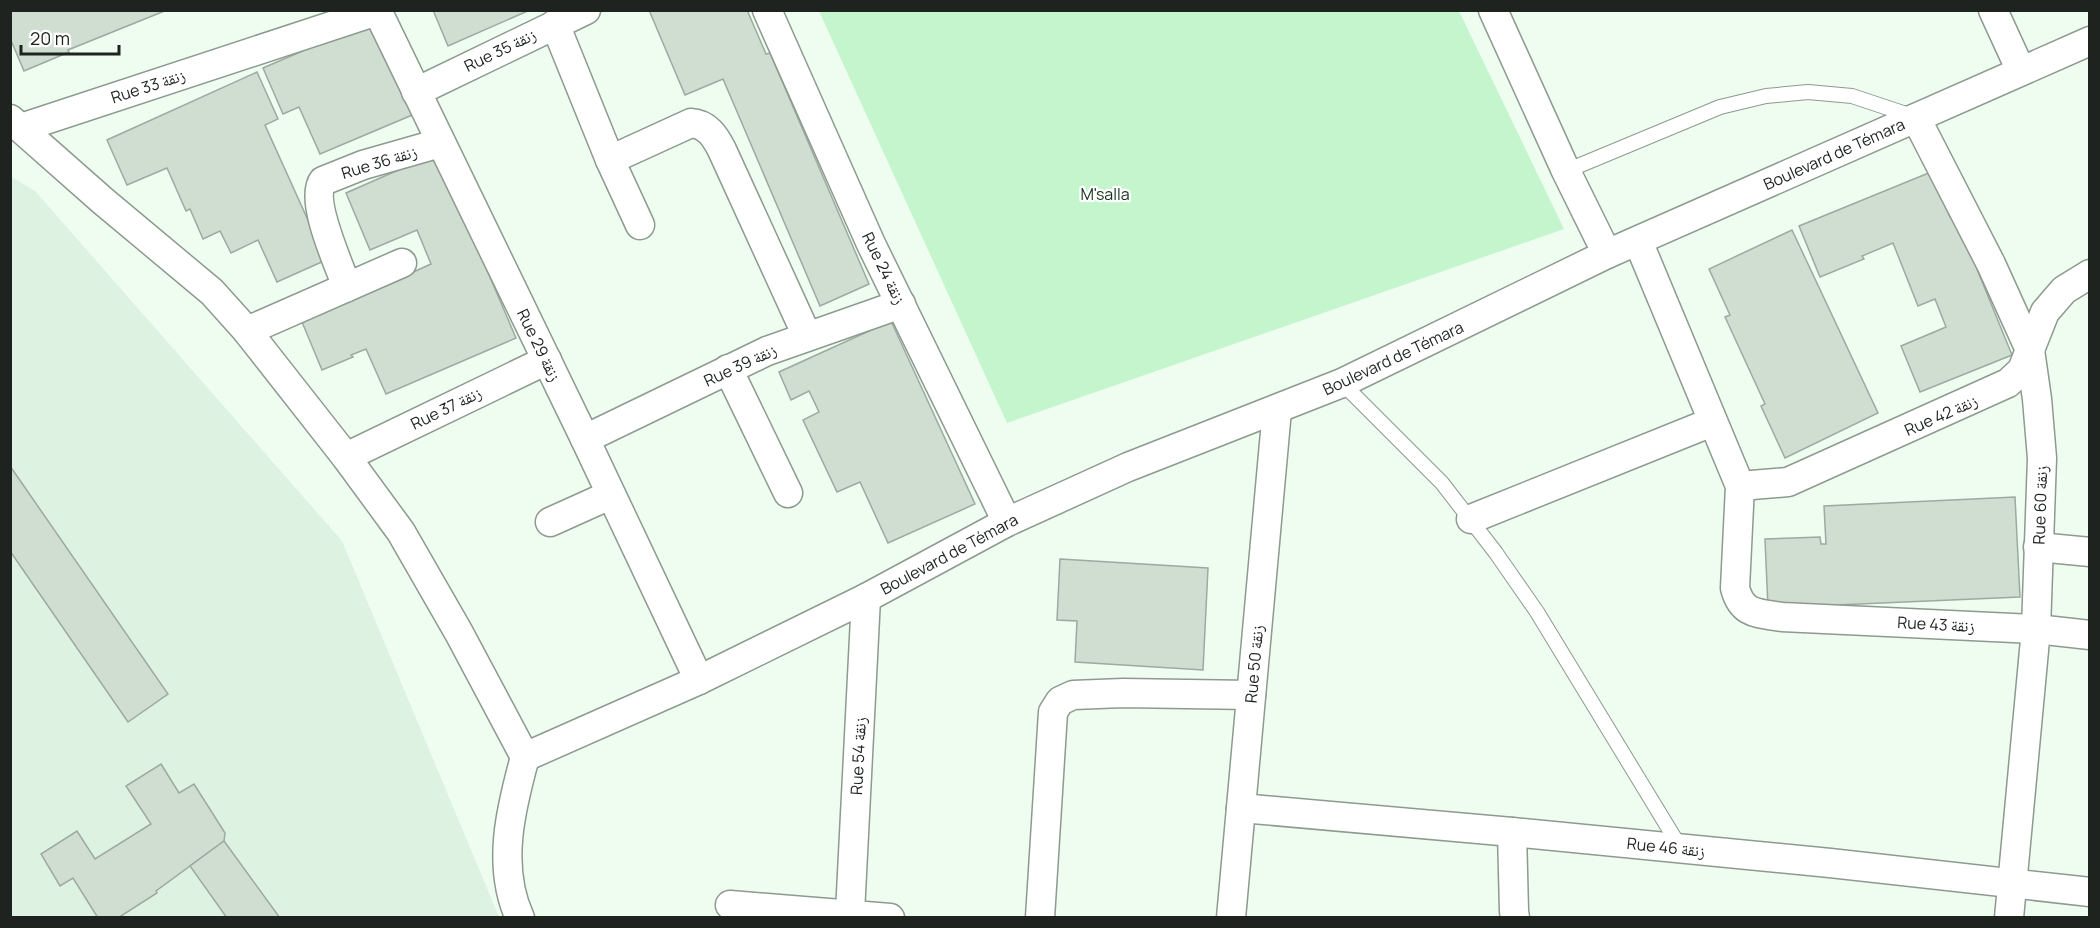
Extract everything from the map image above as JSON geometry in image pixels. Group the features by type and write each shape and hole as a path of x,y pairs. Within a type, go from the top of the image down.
{"street":[{"name":"Rue 35 زنقة","path":"416,92 586,10"},
{"name":"Rue 24 زنقة","path":"767,10 871,244 1007,522"},
{"path":"1493,10 1566,171 1607,254"},
{"path":"1993,10 2022,71"},
{"name":"Rue 29 زنقة","path":"377,11 547,360 699,680"},
{"name":"Rue 33 زنقة","path":"16,123 377,11"},
{"path":"555,24 610,160 640,225"},
{"name":"Boulevard de Témara","path":"525,757 699,680 866,598 1007,522 1128,467 1342,383 1607,254 2090,41"},
{"name":"Rue 60 زنقة","path":"1916,118 1991,264 2030,350 2042,458 2036,628 2009,918"},
{"path":"16,123 103,201 212,292 247,331 346,457 401,532 459,633 525,757 510,814 507,845 510,883 520,918"},
{"path":"610,160 691,123 707,128 722,150 807,336"},
{"name":"Rue 36 زنقة","path":"346,287 321,210 319,186 323,181 363,165 440,143"},
{"path":"1638,241 1740,486"},
{"path":"247,331 402,262"},
{"name":"Rue 42 زنقة","path":"1740,486 1788,482 1986,395 2008,383 2022,370 2045,312 2064,290 2090,274"},
{"name":"Rue 39 زنقة","path":"585,439 728,369 807,336 901,304"},
{"name":"Rue 37 زنقة","path":"346,457 547,360"},
{"path":"728,369 788,493"},
{"name":"Rue 50 زنقة","path":"1231,918 1277,410"},
{"path":"1471,519 1712,422"},
{"name":"Rue 43 زنقة","path":"1740,486 1735,588 1742,606 1750,611 1782,617 2036,628 2090,635"},
{"path":"549,522 610,495"},
{"path":"2038,547 2090,552"},
{"name":"Rue 54 زنقة","path":"850,913 866,598"},
{"path":"1040,918 1053,712 1060,701 1073,695 1123,693 1251,695"},
{"name":"Rue 46 زنقة","path":"1241,808 1830,863 2090,892"},
{"path":"1512,832 1515,918"},
{"path":"730,905 801,914 850,913 890,918"}],"lane":[{"path":"1566,171 1720,107 1766,96 1808,92 1852,96 1916,118"},
{"path":"1342,383 1442,483 1471,519 1538,612 1681,849"}],"shaded area":[{"path":"10,176 35,191 342,541 499,917 11,917"}],"green space":[{"name":"M'salla","path":"819,11 1459,11 1564,229 1007,423"}],"building":[{"path":"10,10 167,10 68,50 69,52 24,71 10,38"},
{"path":"433,10 530,10 448,46"},
{"path":"649,10 747,10 766,54 770,53 869,284 820,306 723,79 685,95"},
{"path":"377,19 417,113 320,154 299,107 283,114 263,68"},
{"path":"257,72 278,119 265,125 326,260 277,282 258,240 231,253 220,231 203,239 190,209 186,211 167,168 127,185 107,140"},
{"path":"437,153 516,338 386,394 366,349 322,370 302,322 431,264 417,230 370,250 346,193"},
{"path":"1931,172 1950,217 1955,215 2012,355 1920,392 1901,346 1946,327 1935,299 1918,306 1893,243 1862,256 1864,259 1820,277 1799,226"},
{"path":"1792,230 1878,413 1785,458 1761,406 1765,404 1725,317 1730,315 1709,269"},
{"path":"891,321 975,504 888,543 860,482 837,492 803,420 819,412 809,391 791,400 779,372"},
{"path":"10,466 168,694 128,722 10,551"},
{"path":"2015,497 2020,597 1768,608 1765,539 1820,537 1821,544 1826,544 1824,506"},
{"path":"1060,559 1208,568 1203,670 1075,662 1077,621 1057,620"},
{"path":"161,764 179,793 194,784 225,833 224,841 156,891 157,893 118,918 98,918 73,878 60,886 41,854 77,831 95,859 151,824 126,786"},
{"path":"224,841 280,918 227,918 190,866"}]}
